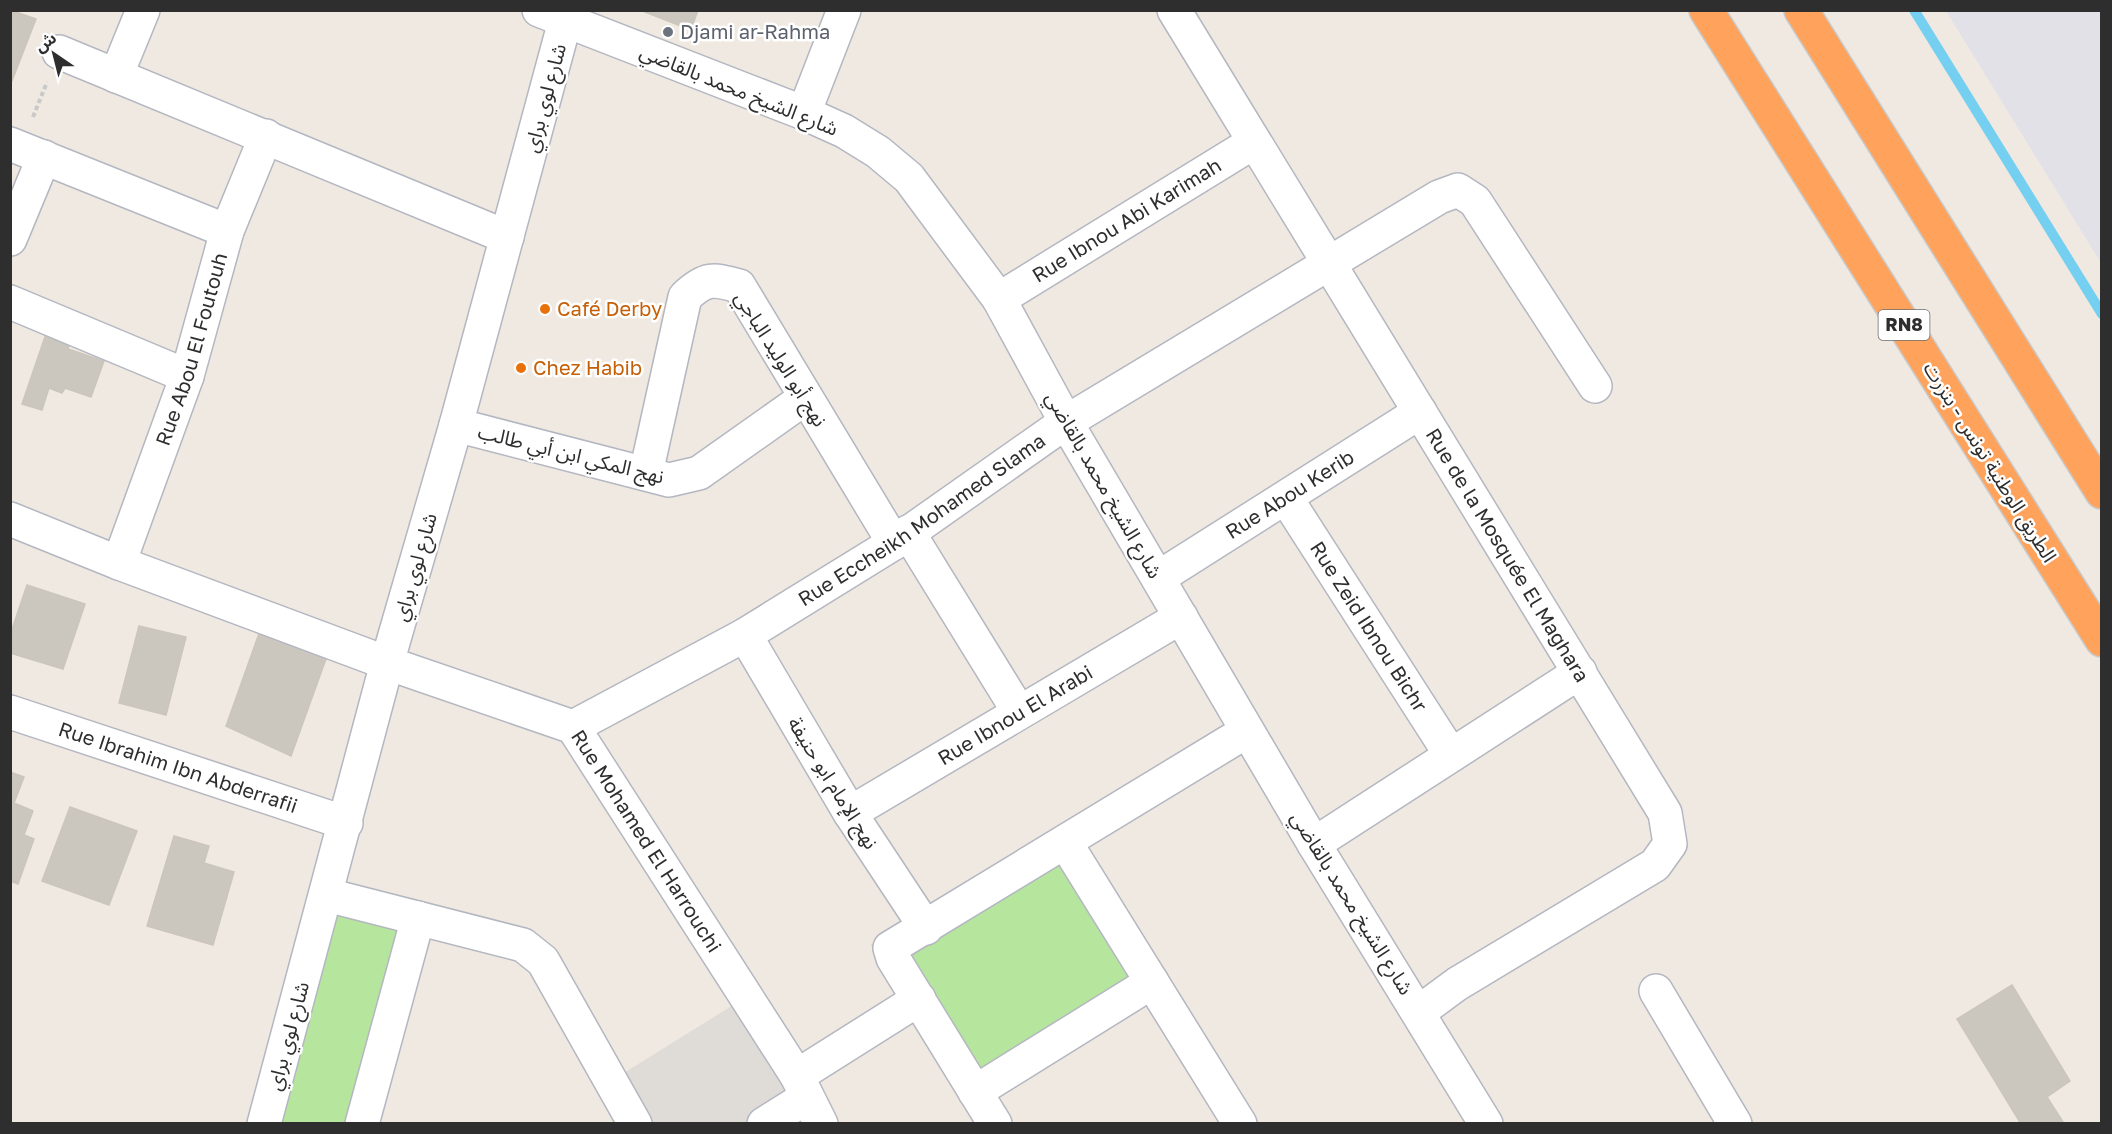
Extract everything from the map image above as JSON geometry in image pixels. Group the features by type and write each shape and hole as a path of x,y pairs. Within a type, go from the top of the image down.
{"highway":[{"name":"الطريق الوطنية تونس - بنزرت","path":"1706,10 2102,640"},
{"path":"1801,10 2102,492"}],"street":[{"path":"116,76 143,10"},
{"path":"804,113 844,10"},
{"name":"Rue de la Mosquée El Maghara","path":"1174,10 1665,813 1670,844 1654,865 1457,984 1419,1012"},
{"name":"شارع الشيخ محمد بالقاضي","path":"558,14 844,131 878,152 909,178 999,298 1066,422 1314,844 1486,1124"},
{"name":"شارع لوي براي","path":"264,1124 346,824 387,663 456,425 507,237 558,14"},
{"path":"59,52 507,237"},
{"name":"Rue Abou El Foutouh","path":"119,563 187,376 227,231 266,136"},
{"name":"Rue Ibnou Abi Karimah","path":"999,298 1254,142"},
{"path":"10,239 25,150 227,231"},
{"name":"Rue Eccheikh Mohamed Slama","path":"573,727 745,635 901,538 1066,422 1439,197 1458,190 1475,201 1595,386"},
{"name":"نهج أبو الوليد الباجي","path":"646,473 685,297 697,286 713,279 739,286 805,398 1019,712"},
{"path":"10,302 187,376"},
{"name":"نهج المكي ابن أبي طالب","path":"456,425 669,480 699,473 805,398"},
{"name":"Rue Abou Kerib","path":"1158,578 1420,412"},
{"name":"Rue Zeid Ibnou Bichr","path":"1286,498 1451,755"},
{"name":"Rue Mohamed El Harrouchi","path":"10,519 119,563 387,663 573,727 808,1099"},
{"name":"Rue Ibnou El Arabi","path":"850,813 1181,617"},
{"name":"نهج الإمام ابو حنيفة","path":"745,635 850,813 926,928"},
{"path":"1314,844 1580,672"},
{"name":"Rue Ibrahim Ibn Abderrafii","path":"10,712 346,824"},
{"path":"996,1124 893,958 890,948 1248,731"},
{"path":"1065,842 1240,1124"},
{"path":"327,895 523,945 543,961 635,1124"},
{"path":"362,1124 418,918"},
{"path":"975,1092 1152,982"},
{"path":"1656,991 1735,1124"},
{"path":"764,1124 808,1099 919,999"}],"path":[{"path":"25,150 59,52"}],"shaded area":[{"path":"1946,11 2101,11 2101,263"},
{"path":"738,1002 791,1080 794,1123 619,1123 598,1089"}],"green space":[{"path":"1069,823 1170,986 972,1108 871,945"},
{"path":"327,905 404,926 350,1123 267,1124"}],"building":[{"path":"10,10 36,19 10,86"},
{"path":"640,10 698,10 691,30"},
{"path":"48,328 72,336 68,349 104,361 91,397 65,388 62,393 49,388 42,410 22,404"},
{"path":"27,585 85,604 63,669 10,653 10,635"},
{"path":"139,626 186,637 166,715 119,703"},
{"path":"261,628 326,659 291,756 226,726"},
{"path":"10,772 24,777 14,803 33,811 24,835 34,839 18,884 10,881"},
{"path":"70,807 137,831 109,905 42,881"},
{"path":"174,836 209,846 204,863 234,872 213,945 147,926"},
{"path":"2012,985 2070,1081 2047,1097 2063,1122 2061,1124 2021,1124 1957,1019"}],"waterway":[{"path":"1914,10 2102,314"}],"place":[{"name":"Djami ar-Rahma","path":"668,32"},
{"name":"Café Derby","path":"545,309"},
{"name":"Chez Habib","path":"521,368"}]}
